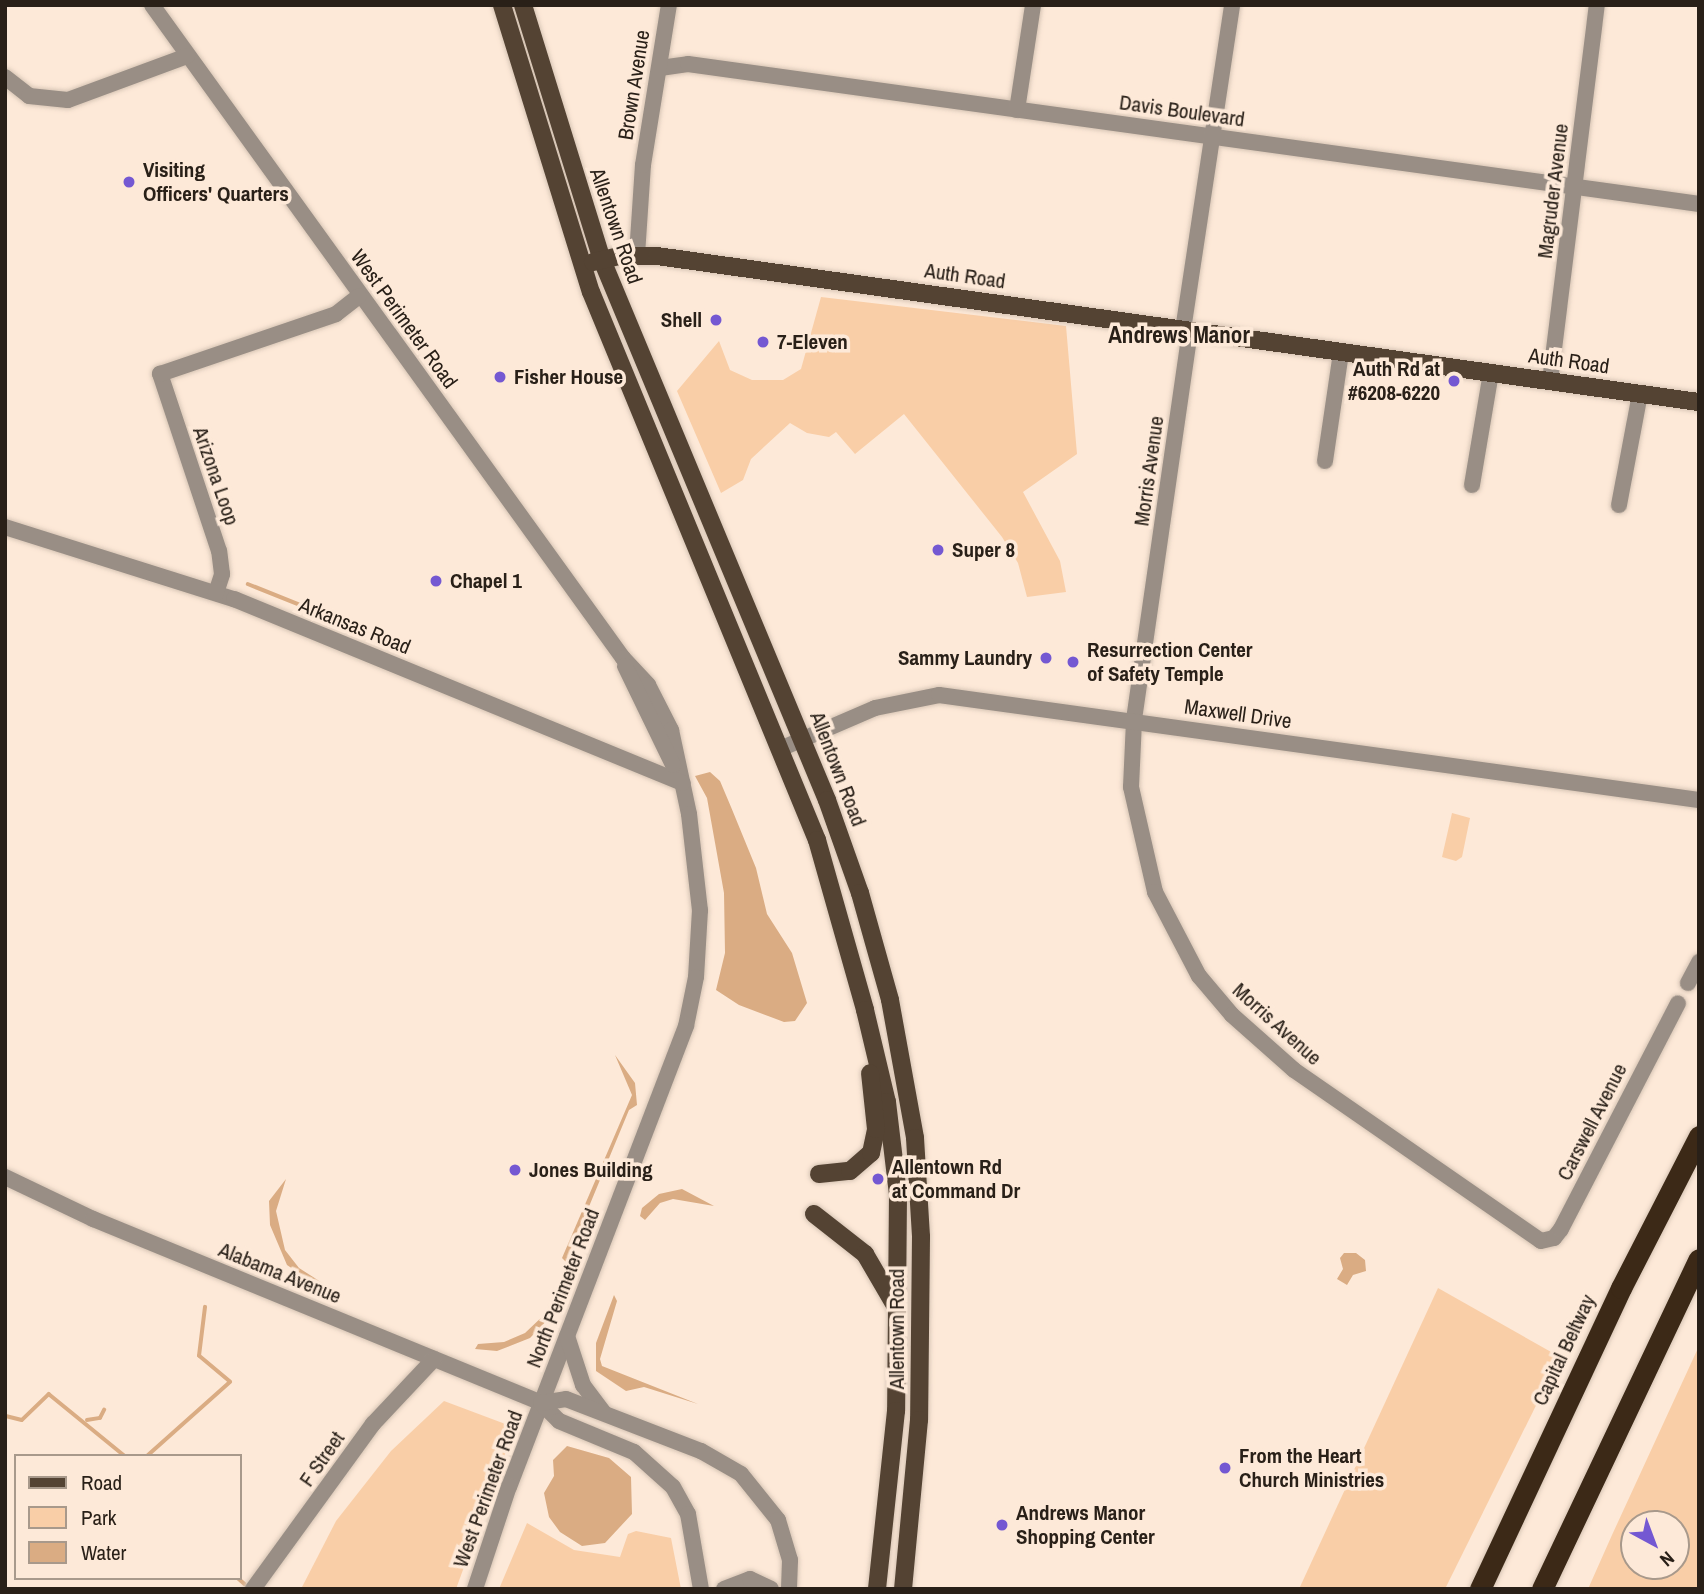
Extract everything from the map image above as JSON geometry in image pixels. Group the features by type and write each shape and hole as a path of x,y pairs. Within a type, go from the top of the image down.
{"highway":[{"name":"Capital Beltway","path":"1479,1589 1615,1300 1699,1136"},
{"path":"1542,1589 1699,1259"}],"main road":[{"name":"Allentown Road","path":"502,5 582,266 825,863 864,1003 887,1102 898,1194 895,1423 877,1589"},
{"name":"Allentown Road","path":"523,5 602,260 803,739 874,938 915,1138 921,1237 919,1420 903,1589"},
{"name":"Auth Road","path":"582,266 637,255 1699,402"},
{"path":"819,1174 835,1176 860,1166 876,1144 864,1003"},
{"path":"814,1214 865,1254 898,1313"}],"street":[{"name":"West Perimeter Road","path":"152,5 359,296 623,658 683,783 700,910 696,977 686,1026 640,1148"},
{"name":"Brown Avenue","path":"637,255 645,155 669,5"},
{"path":"1017,110 1033,5"},
{"name":"Morris Avenue","path":"1233,5 1212,137 1134,721 1131,788 1145,863 1174,935 1216,999 1314,1085 1531,1238"},
{"name":"Magruder Avenue","path":"1550,381 1597,5"},
{"path":"5,77 29,96 68,100 187,56"},
{"name":"Davis Boulevard","path":"660,68 688,64 1699,204"},
{"name":"Arizona Loop","path":"216,593 222,574 219,551 160,374 336,314 359,296"},
{"path":"1325,461 1342,352"},
{"path":"1472,485 1491,373"},
{"path":"1619,505 1640,394"},
{"name":"Arkansas Road","path":"5,527 216,593 683,783"},
{"name":"Maxwell Drive","path":"780,749 875,708 926,694 1699,800"},
{"path":"1688,983 1699,962"},
{"name":"Carswell Avenue","path":"1531,1238 1548,1241 1561,1229 1678,1003"},
{"name":"North Perimeter Road","path":"541,1404 640,1148"},
{"name":"Alabama Avenue","path":"5,1177 40,1197 541,1404"},
{"path":"567,1336 583,1385 604,1413"},
{"name":"F Street","path":"253,1589 373,1424 434,1359"},
{"path":"541,1404 566,1399 604,1413 701,1451 754,1486 778,1520 785,1540 789,1589"},
{"name":"West Perimeter Road","path":"475,1589 541,1404"},
{"path":"541,1404 559,1420 634,1452 673,1487 696,1539 701,1589"},
{"path":"724,1589 750,1579 771,1589"}],"green space":[{"path":"821,297 1066,326 1077,454 1023,492 1060,561 1066,592 1027,597 1018,563 1002,537 904,414 855,454 836,432 829,437 807,433 790,423 751,459 743,480 721,493 677,391 719,341 730,370 752,380 783,380 801,369"},
{"path":"1452,813 1470,818 1462,857 1456,861 1442,857"},
{"path":"1438,1288 1560,1357 1445,1589 1299,1589"},
{"path":"1699,1346 1699,1589 1588,1589 1620,1518 1620,1580 1690,1580 1690,1510 1624,1510"},
{"path":"444,1401 511,1426 509,1443 456,1589 301,1589 336,1521 391,1451"},
{"path":"527,1523 574,1550 620,1557 628,1534 636,1531 671,1538 681,1589 499,1589"}],"water":[{"path":"710,772 720,781 756,868 767,914 792,953 807,1003 795,1021 784,1022 739,1005 716,990 725,953 724,893 707,798 695,776"},
{"path":"615,1055 635,1083 637,1105 629,1110 566,1262 562,1258 632,1095"},
{"path":"286,1179 276,1211 285,1250 299,1268 324,1284 323,1289 287,1265 270,1225 269,1201"},
{"path":"682,1189 714,1206 673,1199 660,1203 645,1220 640,1216 642,1208 659,1194"},
{"path":"1344,1253 1356,1253 1365,1260 1366,1271 1353,1275 1347,1285 1337,1279 1343,1269 1340,1258"},
{"path":"558,1289 564,1293 554,1313 530,1338 497,1351 475,1349 478,1344 504,1342 525,1333 545,1314"},
{"path":"614,1295 617,1301 600,1359 602,1366 698,1404 644,1387 626,1391 596,1371 596,1343"},
{"path":"567,1446 609,1458 631,1477 632,1514 605,1543 582,1546 560,1532 549,1517 544,1493 554,1476 553,1460"}],"waterway":[{"path":"248,584 333,618"},
{"path":"149,1454 230,1382 199,1356 205,1307"},
{"path":"6,1416 22,1420 49,1394 123,1454"},
{"path":"87,1420 100,1418 104,1410"},
{"path":"240,1580 245,1584"}],"place":[{"name":"Visiting Officers' Quarters","path":"129,182"},
{"name":"Shell","path":"716,320"},
{"name":"7-Eleven","path":"763,342"},
{"name":"Fisher House","path":"500,377"},
{"name":"Auth Rd at #6208-6220","path":"1454,381"},
{"name":"Super 8","path":"938,550"},
{"name":"Chapel 1","path":"436,581"},
{"name":"Sammy Laundry","path":"1046,658"},
{"name":"Resurrection Center of Safety Temple","path":"1073,662"},
{"name":"Jones Building","path":"515,1170"},
{"name":"Allentown Rd at Command Dr","path":"878,1179"},
{"name":"From the Heart Church Ministries","path":"1225,1468"},
{"name":"Andrews Manor Shopping Center","path":"1002,1525"}],"district":[{"name":"Andrews Manor","path":"1179,335"}]}
